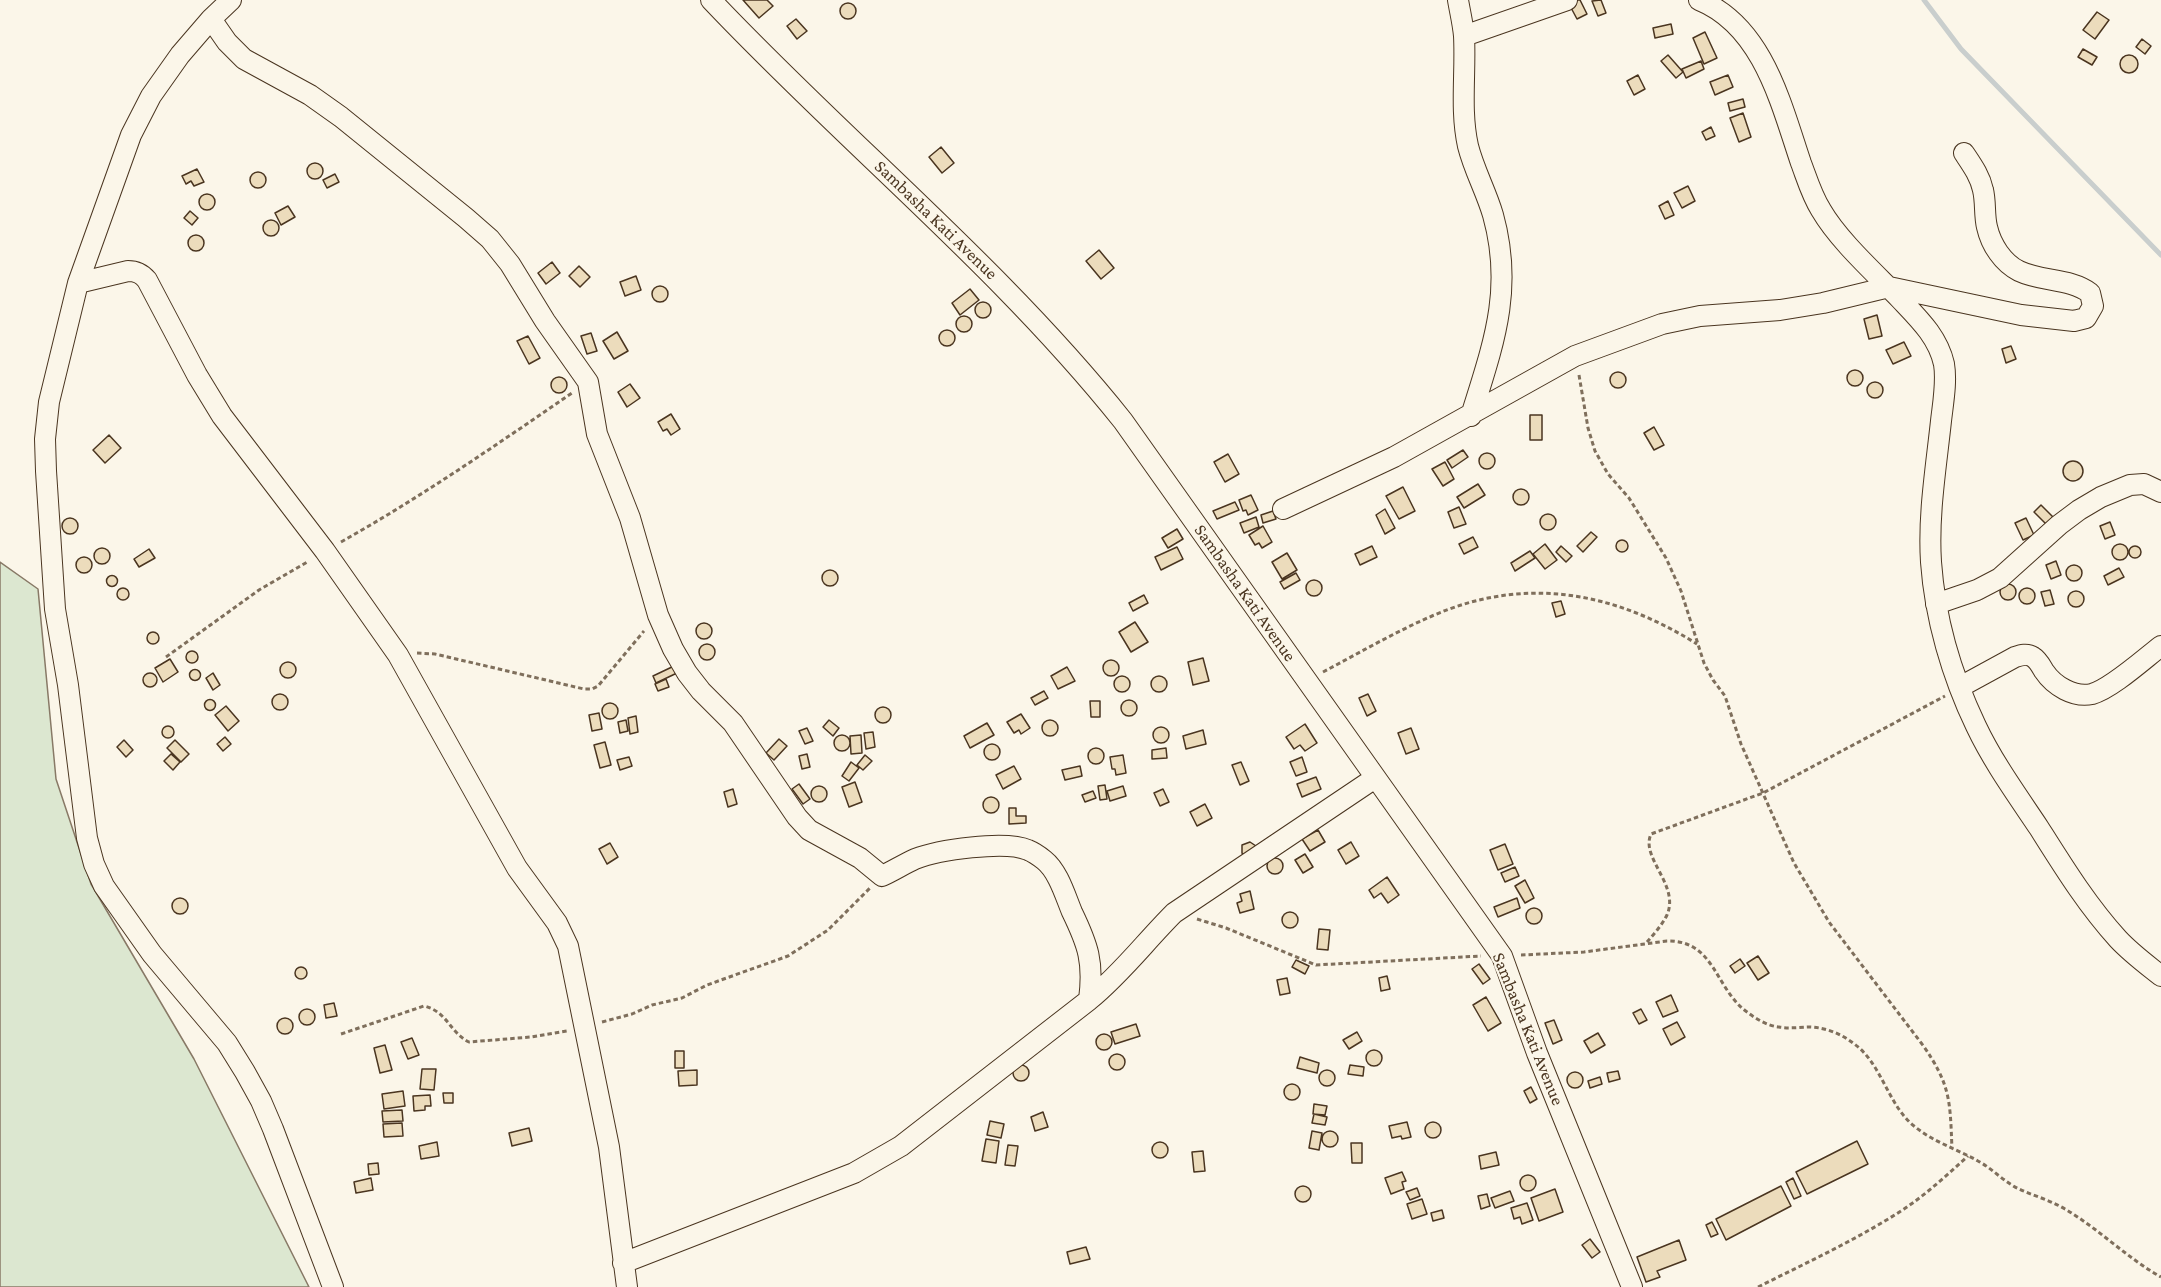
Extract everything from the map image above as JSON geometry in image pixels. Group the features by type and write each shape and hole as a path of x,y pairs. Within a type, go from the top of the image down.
{"street":[{"path":"231,0 210,19 180,55 151,96 131,135 78,283 49,402 45,439 45,471 56,618 68,686 87,838 94,864 104,886 152,954 226,1043 245,1072 273,1129 333,1287"},
{"name":"Sambasha Kati Avenue","path":"711,0 998,280 1097,388 1123,421 1502,956 1537,1053 1632,1287"},
{"path":"1458,0 1464,36 1464,117 1468,147 1493,213 1500,244 1503,283 1499,320 1471,416"},
{"path":"1464,36 1567,0"},
{"path":"1699,0 1729,17 1765,65 1810,188 1821,211 1838,234 1924,324 1938,343 1945,367 1931,522 1931,563 1936,604 1960,687 1977,728 1998,765 2067,872 2119,939 2161,976"},
{"path":"210,19 227,42 244,59 310,95 341,117 466,218 490,239 510,264 545,321 588,382 597,434 630,518 658,615 673,650 687,673 733,723 797,817 809,830 860,858 882,876 915,859 948,850 1011,846 1028,850 1045,861 1056,877 1083,936 1090,957 1092,977 1089,1000"},
{"path":"1283,509 1394,457 1575,356 1662,324 1700,316 1780,310 1823,303 1889,287 2022,315 2074,321 2086,318 2093,306 2090,293 2080,286 2020,271 2003,259 1994,246 1987,227 1986,208 1980,180 1964,153"},
{"path":"78,283 128,271 142,274 147,280 197,375 222,416 325,551 398,655 517,868 561,930 568,946 609,1147 627,1287"},
{"path":"1936,604 1977,590 2000,578 2059,525 2101,497 2130,485 2144,484 2161,492"},
{"path":"1960,687 2024,654 2032,656 2053,682 2062,688 2086,695 2095,693 2161,646"},
{"path":"623,1263 845,1177 901,1146 1089,1000 1127,965 1174,913 1375,778"}],"path":[{"path":"1575,356 1588,428 1595,450 1608,474 1629,498 1666,558 1681,591 1709,673 1725,696 1741,744 1794,862 1824,915 1935,1063 1950,1099 1952,1149"},
{"path":"166,657 259,590 392,514 588,382"},
{"path":"1307,680 1432,616 1461,605 1519,594 1571,595 1619,605 1659,622 1698,645"},
{"path":"398,655 426,652 591,689 598,686 658,615"},
{"path":"1647,942 1668,913 1670,898 1649,848 1648,841 1651,834 1763,792 1860,743 1960,687"},
{"path":"341,1034 423,1006 435,1009 443,1015 462,1039 469,1042 531,1037 585,1028 632,1014 652,1005 682,998 714,982 788,956 828,930 882,876"},
{"path":"1174,913 1226,928 1316,966 1453,957 1584,952 1647,942 1679,940 1690,944 1701,951 1738,1005 1752,1015 1771,1025 1789,1028 1812,1027 1843,1036 1856,1045 1869,1059 1904,1116 1925,1134 1968,1156 2019,1189 2049,1200 2074,1215 2161,1277"},
{"path":"1758,1287 1873,1228 1937,1185 1968,1156"}],"green space":[{"path":"0,562 38,589 56,779 91,884 194,1059 309,1287 0,1287"}],"building":[{"path":"743,0 767,0 773,6 759,18"},
{"path":"1578,0 1587,14 1577,19 1569,4"},
{"path":"1601,0 1606,13 1598,16 1592,1"},
{"path":"848,3 854,5 856,11 854,17 848,19 842,17 840,11 842,5"},
{"path":"2097,12 2109,20 2095,39 2083,30"},
{"path":"796,19 807,31 797,39 787,26"},
{"path":"1671,24 1673,34 1655,38 1653,28"},
{"path":"1705,32 1717,58 1704,64 1693,38"},
{"path":"2142,39 2151,46 2145,54 2136,47"},
{"path":"2083,49 2097,57 2092,65 2078,57"},
{"path":"1668,55 1683,72 1676,78 1661,61"},
{"path":"2129,55 2135,58 2138,64 2135,70 2129,73 2123,70 2120,64 2123,58"},
{"path":"1701,61 1704,69 1686,78 1682,69"},
{"path":"1638,75 1645,89 1634,95 1627,81"},
{"path":"1728,75 1733,87 1715,95 1710,82"},
{"path":"1743,99 1745,107 1730,111 1728,103"},
{"path":"1743,113 1751,137 1739,142 1730,118"},
{"path":"1711,127 1715,136 1706,140 1702,132"},
{"path":"941,147 954,163 942,173 929,157"},
{"path":"315,163 321,165 323,171 321,177 315,179 309,177 307,171 309,165"},
{"path":"197,169 204,182 194,186 191,181 186,184 182,176"},
{"path":"258,172 264,174 266,180 264,186 258,188 252,186 250,180 252,174"},
{"path":"335,174 339,182 327,188 323,180"},
{"path":"1688,186 1695,201 1682,208 1674,193"},
{"path":"207,194 213,196 215,202 213,208 207,210 201,208 199,202 201,196"},
{"path":"1668,201 1674,215 1665,219 1659,206"},
{"path":"288,206 295,217 281,225 275,213"},
{"path":"190,211 198,218 192,225 184,218"},
{"path":"271,220 277,222 279,228 277,234 271,236 265,234 263,228 265,222"},
{"path":"196,235 202,237 204,243 202,249 196,251 190,249 188,243 190,237"},
{"path":"1099,250 1114,268 1101,279 1086,261"},
{"path":"552,262 560,273 546,284 538,273"},
{"path":"579,266 590,277 580,287 569,276"},
{"path":"636,276 641,290 625,296 620,282"},
{"path":"660,286 666,288 668,294 666,300 660,302 654,300 652,294 654,288"},
{"path":"970,289 979,300 960,315 952,303"},
{"path":"983,302 989,304 991,310 989,316 983,318 977,316 975,310 977,304"},
{"path":"1877,315 1882,336 1869,339 1864,319"},
{"path":"964,316 970,318 972,324 970,330 964,332 958,330 956,324 958,318"},
{"path":"947,330 953,332 955,338 953,344 947,346 941,344 939,338 941,332"},
{"path":"617,332 628,351 614,359 603,341"},
{"path":"591,333 597,351 587,354 581,336"},
{"path":"528,336 540,358 529,364 517,341"},
{"path":"1904,342 1911,356 1893,364 1886,350"},
{"path":"2011,346 2016,359 2006,363 2002,349"},
{"path":"1855,370 1861,372 1863,378 1861,384 1855,386 1849,384 1847,378 1849,372"},
{"path":"1618,372 1624,374 1626,380 1624,386 1618,388 1612,386 1610,380 1612,374"},
{"path":"559,377 565,379 567,385 565,391 559,393 553,391 551,385 553,379"},
{"path":"1875,382 1881,384 1883,390 1881,396 1875,398 1869,396 1867,390 1869,384"},
{"path":"630,384 640,398 627,407 618,392"},
{"path":"671,414 680,429 671,435 667,429 663,431 658,422"},
{"path":"1530,415 1542,415 1542,440 1530,440"},
{"path":"1654,427 1664,445 1654,450 1644,433"},
{"path":"109,435 121,448 105,463 93,450"},
{"path":"1463,450 1468,457 1452,468 1447,460"},
{"path":"1487,453 1493,455 1495,461 1493,467 1487,469 1481,467 1479,461 1481,455"},
{"path":"1228,454 1239,474 1225,482 1214,462"},
{"path":"2073,461 2080,464 2083,471 2080,478 2073,481 2066,478 2063,471 2066,464"},
{"path":"1445,462 1454,479 1443,486 1432,469"},
{"path":"1478,484 1485,495 1464,508 1457,497"},
{"path":"1403,487 1415,511 1399,519 1386,496"},
{"path":"1521,489 1527,491 1529,497 1527,503 1521,505 1515,503 1513,497 1515,491"},
{"path":"1251,495 1258,510 1248,515 1246,510 1243,511 1239,500"},
{"path":"1235,502 1239,510 1217,519 1213,511"},
{"path":"2041,505 2056,520 2049,527 2034,512"},
{"path":"1459,507 1466,524 1454,528 1448,512"},
{"path":"1385,509 1395,528 1385,534 1376,515"},
{"path":"1273,511 1276,519 1263,523 1261,515"},
{"path":"1548,514 1554,516 1556,522 1554,528 1548,530 1542,528 1540,522 1542,516"},
{"path":"1256,517 1259,527 1244,533 1240,523"},
{"path":"70,518 76,520 78,526 76,532 70,534 64,532 62,526 64,520"},
{"path":"2026,518 2034,535 2023,540 2015,523"},
{"path":"2110,522 2115,535 2105,539 2100,526"},
{"path":"1263,526 1272,542 1262,548 1259,543 1255,545 1249,535"},
{"path":"1177,529 1183,539 1168,548 1162,538"},
{"path":"1591,532 1597,537 1583,552 1577,546"},
{"path":"1473,537 1478,547 1464,554 1459,544"},
{"path":"1624,540 1627,541 1627,551 1620,552 1617,551 1616,544 1617,541"},
{"path":"1545,544 1557,560 1545,569 1533,554"},
{"path":"2120,544 2126,546 2128,552 2126,558 2120,560 2114,558 2112,552 2114,546"},
{"path":"1372,546 1377,557 1360,565 1355,554"},
{"path":"1561,546 1572,556 1566,562 1556,552"},
{"path":"2137,546 2141,552 2137,558 2133,558 2129,550"},
{"path":"1177,547 1183,559 1161,570 1155,557"},
{"path":"102,548 108,550 110,556 108,562 102,564 96,562 94,556 96,550"},
{"path":"149,549 155,558 139,567 134,559"},
{"path":"1530,551 1535,558 1515,571 1511,563"},
{"path":"1287,553 1297,570 1282,579 1272,562"},
{"path":"84,557 90,559 92,565 90,571 84,573 78,571 76,565 78,559"},
{"path":"2056,561 2061,575 2051,579 2046,565"},
{"path":"2074,565 2080,567 2082,573 2080,579 2074,581 2068,579 2066,573 2068,567"},
{"path":"2119,568 2124,577 2108,585 2104,576"},
{"path":"830,570 836,572 838,578 836,584 830,586 824,584 822,578 824,572"},
{"path":"1296,573 1300,580 1284,589 1280,582"},
{"path":"112,576 116,577 116,585 112,586 108,585 107,581 108,577"},
{"path":"1314,580 1320,582 1322,588 1320,594 1314,596 1308,594 1306,588 1308,582"},
{"path":"2008,584 2014,586 2016,592 2014,598 2008,600 2002,598 2000,592 2002,586"},
{"path":"123,588 129,594 123,600 117,594"},
{"path":"2027,588 2033,590 2035,596 2033,602 2027,604 2021,602 2019,596 2021,590"},
{"path":"2050,590 2054,604 2045,606 2041,592"},
{"path":"2076,591 2082,593 2084,599 2082,605 2076,607 2070,605 2068,599 2070,593"},
{"path":"1144,595 1148,603 1133,611 1129,603"},
{"path":"1561,601 1565,614 1556,617 1552,603"},
{"path":"1135,622 1148,642 1131,652 1119,632"},
{"path":"704,623 710,625 712,631 710,637 704,639 698,637 696,631 698,625"},
{"path":"155,632 158,633 158,643 151,644 148,643 147,636 148,633"},
{"path":"707,644 713,646 715,652 713,658 707,660 701,658 699,652 701,646"},
{"path":"194,651 198,657 194,663 190,663 186,655"},
{"path":"1203,658 1209,681 1193,685 1188,662"},
{"path":"170,659 178,672 163,682 155,668"},
{"path":"1111,660 1117,662 1119,668 1117,674 1111,676 1105,674 1103,668 1105,662"},
{"path":"288,662 294,664 296,670 294,676 288,678 282,676 280,670 282,664"},
{"path":"674,666 677,673 656,683 653,676"},
{"path":"1067,667 1075,681 1058,689 1051,676"},
{"path":"195,669 201,675 195,681 189,675"},
{"path":"150,673 155,675 157,680 155,685 150,687 145,685 143,680 145,675"},
{"path":"213,673 220,685 213,690 206,678"},
{"path":"1122,676 1128,678 1130,684 1128,690 1122,692 1116,690 1114,684 1116,678"},
{"path":"1159,676 1165,678 1167,684 1165,690 1159,692 1153,690 1151,684 1153,678"},
{"path":"666,679 669,687 658,691 655,684"},
{"path":"1044,691 1048,698 1035,705 1031,698"},
{"path":"280,694 286,696 288,702 286,708 280,710 274,708 272,702 274,696"},
{"path":"1368,694 1376,711 1367,716 1359,698"},
{"path":"210,700 214,701 214,709 210,710 206,709 205,705 206,701"},
{"path":"1129,700 1135,702 1137,708 1135,714 1129,716 1123,714 1121,708 1123,702"},
{"path":"1090,701 1100,701 1100,717 1091,717"},
{"path":"610,703 616,705 618,711 616,717 610,719 604,717 602,711 604,705"},
{"path":"226,706 239,721 228,731 215,715"},
{"path":"883,707 889,709 891,715 889,721 883,723 877,721 875,715 877,709"},
{"path":"599,713 602,729 592,731 589,715"},
{"path":"1021,714 1030,728 1021,734 1019,730 1014,733 1007,722"},
{"path":"636,716 638,732 630,734 628,718"},
{"path":"626,720 628,731 620,733 618,722"},
{"path":"829,720 839,728 833,736 823,727"},
{"path":"1050,720 1056,722 1058,728 1056,734 1050,736 1044,734 1042,728 1044,722"},
{"path":"987,723 994,735 970,748 964,736"},
{"path":"1305,724 1317,743 1305,751 1300,745 1294,749 1286,737"},
{"path":"170,726 173,727 173,737 166,738 163,737 162,730 163,727"},
{"path":"1161,727 1167,729 1169,735 1167,741 1161,743 1155,741 1153,735 1155,729"},
{"path":"807,728 813,741 805,744 799,731"},
{"path":"1411,728 1419,749 1406,754 1398,733"},
{"path":"1203,730 1206,744 1186,749 1183,736"},
{"path":"873,732 875,747 866,749 864,733"},
{"path":"842,735 848,737 850,743 848,749 842,751 836,749 834,743 836,737"},
{"path":"861,735 862,753 851,754 850,736"},
{"path":"225,737 231,744 223,751 217,744"},
{"path":"779,739 787,746 774,760 766,753"},
{"path":"124,740 133,750 126,757 117,747"},
{"path":"175,740 189,754 181,762 167,748"},
{"path":"605,742 611,765 600,768 594,745"},
{"path":"992,744 998,746 1000,752 998,758 992,760 986,758 984,752 986,746"},
{"path":"1096,748 1102,750 1104,756 1102,762 1096,764 1090,762 1088,756 1090,750"},
{"path":"1166,748 1167,758 1152,759 1152,750"},
{"path":"171,754 180,762 173,770 164,761"},
{"path":"807,754 810,767 802,769 799,756"},
{"path":"865,755 872,761 863,770 857,765"},
{"path":"1123,755 1126,773 1116,775 1115,769 1112,769 1110,757"},
{"path":"629,757 632,766 620,770 617,760"},
{"path":"1302,757 1307,772 1296,776 1290,762"},
{"path":"851,762 859,768 849,781 842,776"},
{"path":"1241,762 1249,781 1240,785 1232,765"},
{"path":"1014,766 1021,779 1003,789 996,775"},
{"path":"1080,766 1082,776 1065,780 1062,770"},
{"path":"1316,777 1321,789 1302,797 1297,784"},
{"path":"855,782 862,802 849,807 842,787"},
{"path":"799,784 810,799 803,804 792,789"},
{"path":"1105,785 1107,799 1100,800 1098,786"},
{"path":"819,786 825,788 827,794 825,800 819,802 813,800 811,794 813,788"},
{"path":"1123,786 1126,796 1110,801 1107,791"},
{"path":"733,789 737,804 728,807 724,792"},
{"path":"1163,789 1169,802 1160,806 1154,793"},
{"path":"1093,791 1096,798 1085,802 1082,795"},
{"path":"991,797 997,799 999,805 997,811 991,813 985,811 983,805 985,799"},
{"path":"1205,804 1212,818 1197,826 1190,812"},
{"path":"1009,808 1016,808 1016,816 1026,816 1026,823 1009,824"},
{"path":"1318,830 1325,842 1310,851 1302,839"},
{"path":"1250,842 1256,846 1244,856 1242,845"},
{"path":"1351,842 1359,856 1346,864 1338,850"},
{"path":"610,843 618,857 607,864 599,849"},
{"path":"1505,844 1513,864 1498,870 1490,850"},
{"path":"1305,854 1313,867 1303,873 1295,860"},
{"path":"1275,858 1281,860 1283,866 1281,872 1275,874 1269,872 1267,866 1269,860"},
{"path":"1515,867 1519,876 1505,882 1501,873"},
{"path":"1387,877 1399,895 1388,903 1381,893 1374,898 1369,890"},
{"path":"1525,880 1534,898 1525,903 1515,886"},
{"path":"1250,891 1254,909 1240,913 1237,903 1242,901 1240,894"},
{"path":"180,898 186,900 188,906 186,912 180,914 174,912 172,906 174,900"},
{"path":"1517,898 1520,908 1498,917 1494,907"},
{"path":"1531,908 1537,908 1542,916 1540,922 1531,924 1526,919 1526,913"},
{"path":"1290,912 1296,914 1298,920 1296,926 1290,928 1284,926 1282,920 1284,914"},
{"path":"1319,929 1330,930 1328,950 1317,949"},
{"path":"1758,956 1769,973 1758,980 1747,963"},
{"path":"1740,959 1745,966 1735,973 1730,966"},
{"path":"1296,960 1309,966 1305,974 1292,967"},
{"path":"1479,964 1490,979 1483,984 1472,969"},
{"path":"303,967 307,973 303,979 299,979 295,971"},
{"path":"1387,976 1390,989 1381,991 1379,978"},
{"path":"1287,978 1290,993 1280,995 1277,980"},
{"path":"1671,995 1678,1011 1663,1017 1656,1002"},
{"path":"1486,997 1501,1023 1488,1031 1473,1005"},
{"path":"334,1003 337,1016 326,1018 324,1005"},
{"path":"307,1009 313,1011 315,1017 313,1023 307,1025 301,1023 299,1017 301,1011"},
{"path":"1641,1009 1647,1020 1639,1024 1633,1013"},
{"path":"285,1018 291,1020 293,1026 291,1032 285,1034 279,1032 277,1026 279,1020"},
{"path":"1554,1020 1562,1040 1553,1044 1545,1023"},
{"path":"1677,1022 1685,1037 1671,1045 1663,1029"},
{"path":"1136,1024 1140,1036 1115,1044 1111,1032"},
{"path":"1357,1032 1362,1041 1349,1049 1343,1040"},
{"path":"1598,1033 1605,1045 1591,1053 1584,1041"},
{"path":"1104,1034 1110,1036 1112,1042 1110,1048 1104,1050 1098,1048 1096,1042 1098,1036"},
{"path":"412,1038 419,1055 408,1059 401,1042"},
{"path":"385,1045 392,1070 380,1073 374,1048"},
{"path":"1374,1050 1380,1052 1382,1058 1380,1064 1374,1066 1368,1064 1366,1058 1368,1052"},
{"path":"675,1051 684,1051 684,1068 675,1068"},
{"path":"1117,1054 1123,1056 1125,1062 1123,1068 1117,1070 1111,1068 1109,1062 1111,1056"},
{"path":"1300,1057 1319,1063 1317,1073 1297,1068"},
{"path":"1021,1065 1029,1073 1021,1081 1013,1073"},
{"path":"1350,1065 1364,1067 1363,1076 1348,1074"},
{"path":"422,1069 436,1069 434,1090 420,1089"},
{"path":"697,1070 697,1085 679,1086 678,1071"},
{"path":"1327,1070 1333,1072 1335,1078 1333,1084 1327,1086 1321,1084 1319,1078 1321,1072"},
{"path":"1618,1071 1620,1079 1609,1082 1607,1073"},
{"path":"1575,1072 1581,1074 1583,1080 1581,1086 1575,1088 1569,1086 1567,1080 1569,1074"},
{"path":"1600,1077 1602,1084 1590,1088 1588,1081"},
{"path":"1292,1084 1298,1086 1300,1092 1298,1098 1292,1100 1286,1098 1284,1092 1286,1086"},
{"path":"1531,1087 1537,1099 1530,1103 1524,1091"},
{"path":"403,1091 405,1106 384,1109 382,1094"},
{"path":"443,1093 453,1093 453,1103 444,1103"},
{"path":"430,1095 431,1106 425,1106 425,1110 414,1111 413,1096"},
{"path":"1314,1104 1327,1106 1325,1115 1313,1114"},
{"path":"402,1110 403,1121 383,1122 382,1111"},
{"path":"1043,1112 1048,1127 1035,1131 1031,1117"},
{"path":"1314,1114 1327,1117 1325,1125 1312,1123"},
{"path":"990,1121 1004,1124 1001,1138 987,1135"},
{"path":"1407,1122 1411,1137 1392,1138 1389,1126"},
{"path":"1433,1122 1439,1124 1441,1130 1439,1136 1433,1138 1427,1136 1425,1130 1427,1124"},
{"path":"402,1123 403,1136 384,1137 383,1124"},
{"path":"529,1128 532,1141 512,1146 509,1133"},
{"path":"1312,1131 1322,1133 1319,1150 1309,1148"},
{"path":"1330,1131 1336,1133 1338,1139 1336,1145 1330,1147 1324,1145 1322,1139 1324,1133"},
{"path":"986,1139 999,1141 996,1163 982,1161"},
{"path":"1857,1141 1868,1164 1807,1194 1796,1172"},
{"path":"437,1142 439,1156 421,1159 419,1146"},
{"path":"1160,1142 1166,1144 1168,1150 1166,1156 1160,1158 1154,1156 1152,1150 1154,1144"},
{"path":"1351,1143 1362,1143 1362,1163 1352,1163"},
{"path":"1008,1145 1018,1146 1015,1166 1005,1165"},
{"path":"1203,1151 1205,1171 1194,1172 1192,1152"},
{"path":"1496,1152 1499,1165 1481,1169 1479,1156"},
{"path":"378,1163 379,1174 369,1175 368,1164"},
{"path":"1402,1172 1406,1181 1402,1182 1404,1189 1391,1194 1385,1178"},
{"path":"1528,1175 1534,1177 1536,1183 1534,1189 1528,1191 1522,1189 1520,1183 1522,1177"},
{"path":"371,1178 373,1190 356,1193 354,1182"},
{"path":"1793,1178 1801,1196 1794,1199 1786,1182"},
{"path":"1303,1186 1309,1188 1311,1194 1309,1200 1303,1202 1297,1200 1295,1194 1297,1188"},
{"path":"1781,1186 1791,1206 1726,1240 1716,1219"},
{"path":"1417,1188 1420,1196 1410,1200 1406,1192"},
{"path":"1555,1189 1563,1212 1539,1221 1531,1198"},
{"path":"1510,1191 1514,1201 1495,1208 1491,1198"},
{"path":"1487,1194 1490,1206 1481,1209 1478,1196"},
{"path":"1422,1199 1427,1214 1412,1219 1407,1204"},
{"path":"1527,1203 1533,1220 1522,1224 1520,1217 1514,1219 1511,1208"},
{"path":"1442,1210 1444,1218 1433,1221 1431,1213"},
{"path":"1712,1222 1718,1234 1711,1237 1706,1225"},
{"path":"1590,1239 1600,1252 1592,1258 1582,1245"},
{"path":"1679,1240 1686,1260 1657,1271 1660,1277 1646,1282 1637,1257"},
{"path":"1086,1247 1090,1259 1070,1264 1067,1252"}],"waterway":[{"path":"1924,0 1961,49 2161,255"}]}
